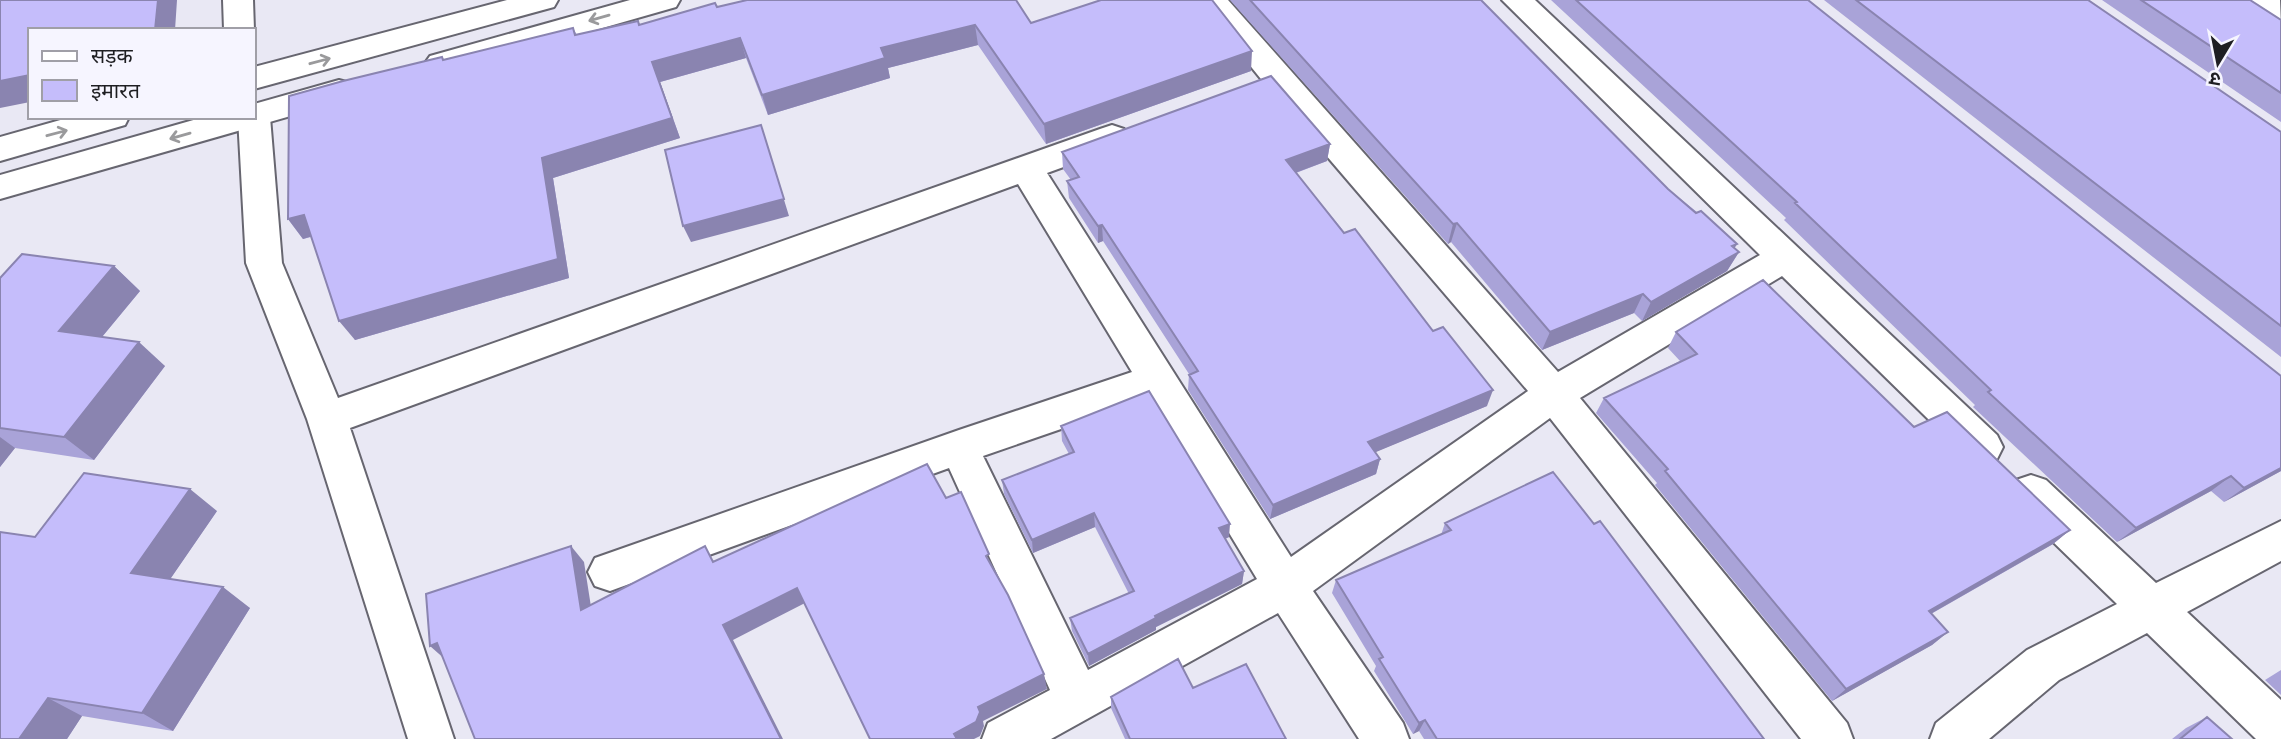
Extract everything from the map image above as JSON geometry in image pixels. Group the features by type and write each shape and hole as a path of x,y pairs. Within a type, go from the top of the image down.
{"street":[{"path":"238,0 239,28"},
{"path":"256,77 543,0"},
{"path":"413,70 664,0"},
{"path":"1212,0 1554,394 1830,739"},
{"path":"1517,0 2281,731"},
{"path":"2261,0 2281,16"},
{"path":"1238,90 1276,76"},
{"path":"256,115 373,82"},
{"path":"0,149 106,119"},
{"path":"0,187 238,119"},
{"path":"254,119 264,263 327,419 430,739"},
{"path":"327,419 1138,127"},
{"path":"1026,168 1285,586 1386,739"},
{"path":"1005,739 1285,586 1554,394 1785,257"},
{"path":"610,572 959,447 1157,380"},
{"path":"959,447 1077,699"},
{"path":"1953,739 2043,665 2281,540"}],"building":[{"path":"0,0 158,0 155,28 28,28 28,75 0,81"},
{"path":"747,0 1016,0 1031,23 1101,0 1212,0 1252,51 1044,124 975,25 881,48 885,58 762,95 740,38 652,62 672,118 542,158 558,259 339,321 304,215 288,219 289,96 442,57 443,60 573,28 575,35 638,21 639,25 715,3 717,7"},
{"path":"1250,0 1481,0 1668,189 1696,213 1701,211 1737,244 1732,246 1739,252 1651,302 1643,294 1550,332 1457,223 1453,224"},
{"path":"1576,0 1808,0 2281,376 2281,468 2244,488 2231,476 2136,528 1988,392 1991,390 1795,203 1797,202"},
{"path":"1856,0 2088,0 2281,132 2281,326"},
{"path":"2141,0 2250,0 2281,20 2281,93"},
{"path":"1271,76 1330,144 1286,160 1344,233 1355,229 1433,331 1443,327 1493,390 1368,442 1380,459 1273,505 1189,375 1198,371 1102,225 1098,226 1067,181 1079,177 1062,152"},
{"path":"761,125 784,199 683,226 665,150"},
{"path":"22,254 114,266 59,331 139,342 64,437 0,428 0,278"},
{"path":"1763,280 1914,427 1947,412 2070,530 1929,611 1948,632 1846,689 1665,471 1668,469 1604,398 1697,354 1676,332"},
{"path":"1149,391 1230,524 1219,528 1244,571 1088,654 1070,618 1134,591 1094,513 1032,540 1002,480 1074,452 1061,426"},
{"path":"927,464 946,498 961,492 989,554 986,556 1008,595 1044,674 978,707 980,712 976,722 954,734 957,739 870,739 797,588 723,625 781,739 475,739 437,643 430,646 426,594 571,546 581,610 705,546 713,562"},
{"path":"1553,472 1594,524 1600,521 1764,739 1437,739 1425,720 1419,723 1379,659 1383,657 1336,580 1451,530 1445,523"},
{"path":"84,473 190,489 131,573 223,587 142,713 48,698 19,739 0,739 0,532 35,537"},
{"path":"1178,659 1193,688 1246,664 1286,739 1130,739 1111,697"},
{"path":"2207,717 2232,739 2180,739"}]}
